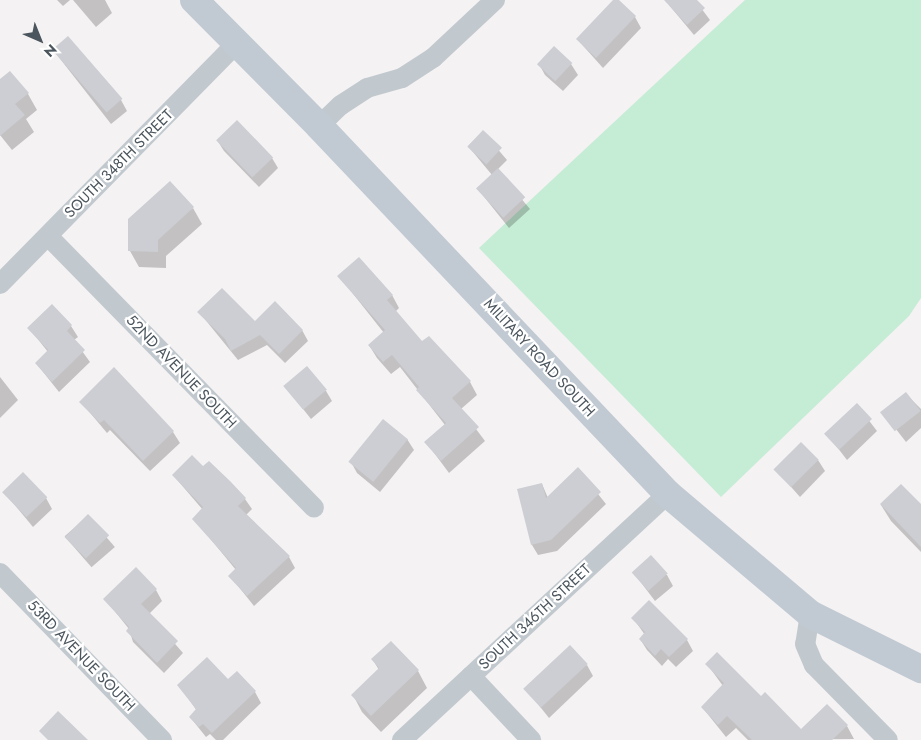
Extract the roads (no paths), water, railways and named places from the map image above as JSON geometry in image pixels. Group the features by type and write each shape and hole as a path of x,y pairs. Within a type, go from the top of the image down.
{"main road":[{"name":"MILITARY ROAD SOUTH","path":"194,0 319,126 668,494 810,614 921,668"}],"street":[{"path":"319,126 341,105 366,88 402,78 433,58 495,0"},
{"name":"SOUTH 348TH STREET","path":"0,284 237,43"},
{"name":"52ND AVENUE SOUTH","path":"48,236 314,508"},
{"name":"SOUTH 346TH STREET","path":"402,740 668,494"},
{"name":"53RD AVENUE SOUTH","path":"0,573 162,740"},
{"path":"810,614 805,644 814,665 888,740"},
{"path":"471,676 530,740"}]}
